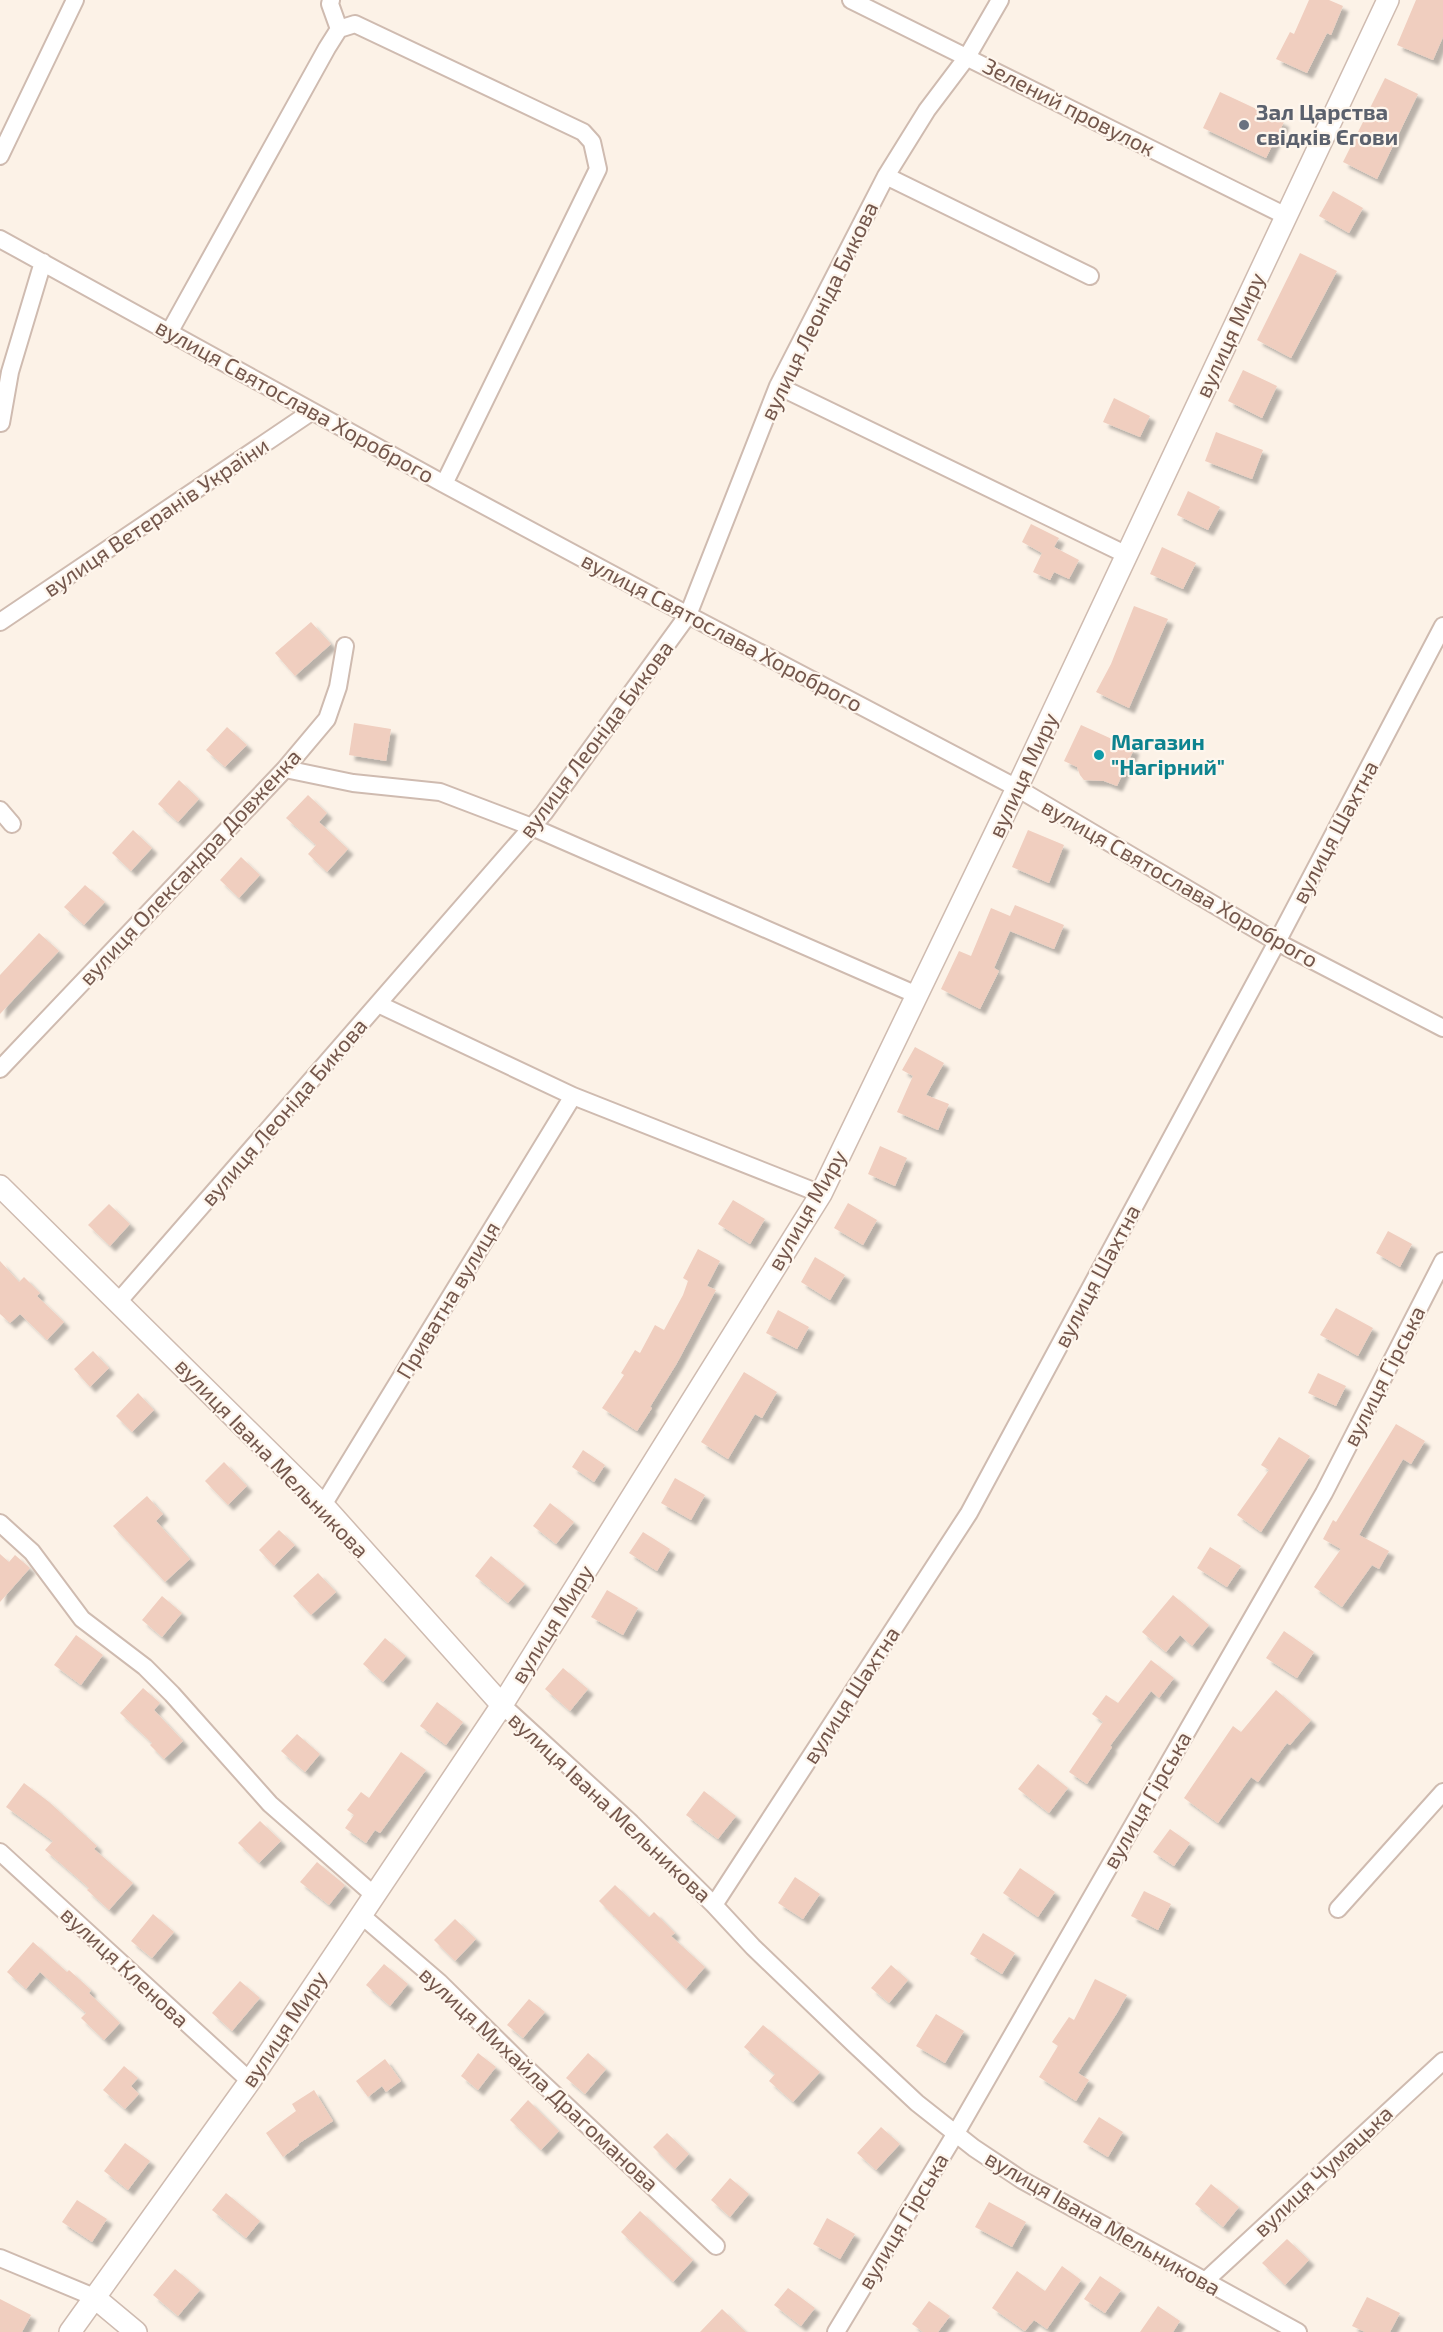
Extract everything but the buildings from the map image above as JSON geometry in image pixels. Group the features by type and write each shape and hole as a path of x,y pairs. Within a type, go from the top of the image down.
{"street":[{"path":"0,156 75,0"},
{"path":"331,0 330,4 339,29"},
{"name":"Зелений провулок","path":"851,0 1286,216"},
{"name":"вулиця Леоніда Бикова","path":"118,1302 544,813 688,615 778,386 886,176 927,110 967,57 1000,0"},
{"name":"вулиця Миру","path":"70,2332 250,2081 502,1705 821,1194 1017,788 1388,0"},
{"path":"170,331 339,29 355,24 583,132 592,142 598,169 444,484"},
{"path":"886,176 1090,276"},
{"name":"вулиця Святослава Хороброго","path":"0,239 444,484 1017,788 1277,942 1443,1028"},
{"path":"1,423 10,372 43,262"},
{"path":"778,386 1127,555"},
{"name":"вулиця Ветеранів України","path":"0,622 311,412"},
{"name":"вулиця Шахтна","path":"714,1905 969,1513 1277,942 1443,626"},
{"name":"вулиця Олександра Довженка","path":"0,1069 285,769 327,719 338,687 345,646"},
{"path":"285,769 353,783 440,792 532,827 917,995"},
{"path":"0,810 12,824"},
{"path":"378,1004 573,1096 821,1194"},
{"name":"Приватна вулиця","path":"323,1505 573,1096"},
{"name":"вулиця Івана Мельникова","path":"0,1186 323,1505 502,1705 631,1823 753,1947 918,2103 974,2148 1022,2180 1298,2332"},
{"name":"вулиця Гірська","path":"836,2332 956,2133 1324,1493 1443,1261"},
{"path":"0,1523 32,1552 81,1619 145,1667 270,1804 374,1895"},
{"path":"1338,1909 1443,1792"},
{"name":"вулиця Кленова","path":"0,1852 250,2081"},
{"name":"вулиця Михайла Драгоманова","path":"361,1915 439,1982 522,2064 716,2246"},
{"name":"вулиця Чумацька","path":"1204,2282 1443,2061"},
{"path":"0,2258 94,2297 136,2332"}],"place":[{"name":"Зал Царства свідків Єгови","path":"1244,125"},
{"name":"Магазин \"Нагірний\"","path":"1099,755"}]}
